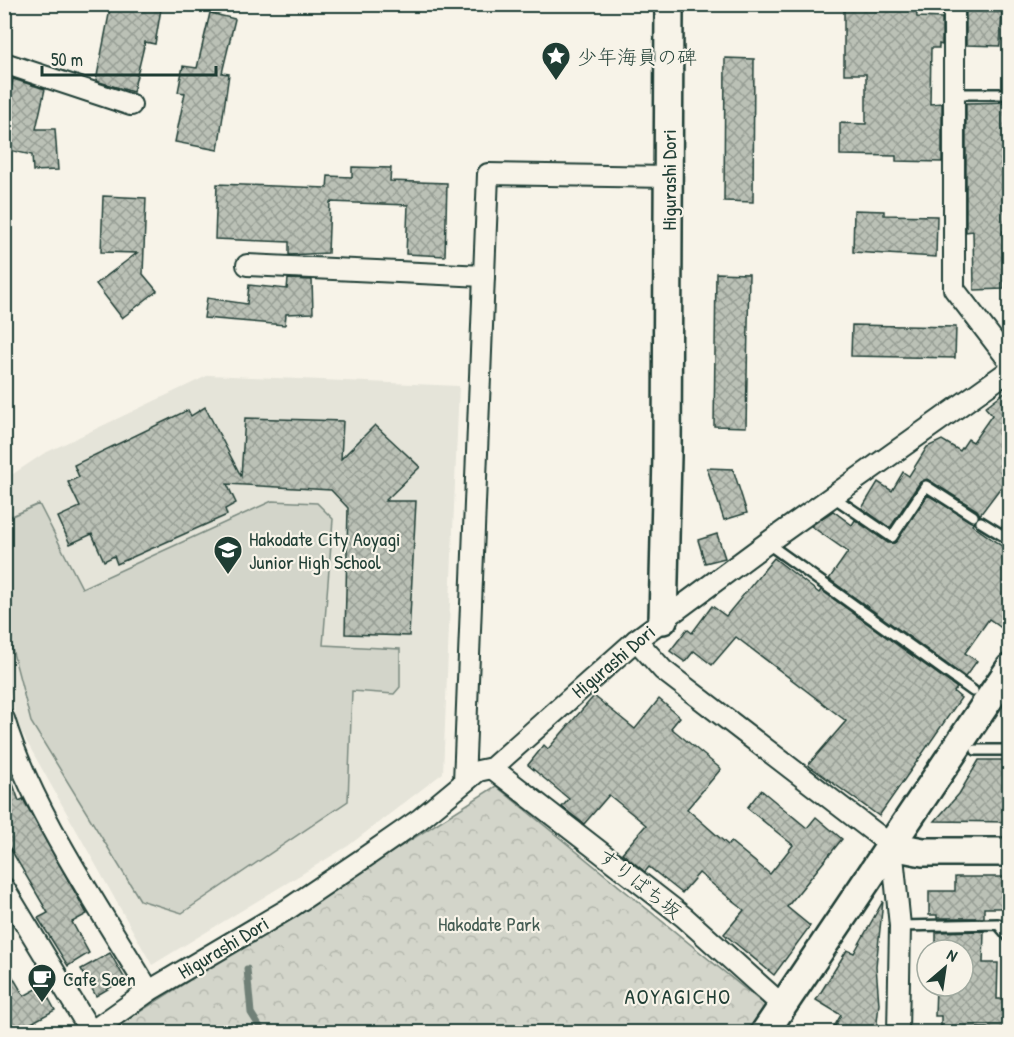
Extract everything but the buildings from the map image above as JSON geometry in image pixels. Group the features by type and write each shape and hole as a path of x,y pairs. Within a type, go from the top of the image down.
{"street":[{"name":"Higurashi Dori","path":"91,1032 149,991 288,909 420,819 478,771 492,768 636,640 663,620 669,4"},
{"path":"954,4 954,289 1010,362"},
{"path":"4,63 131,105"},
{"path":"464,782 488,174 669,177"},
{"path":"247,265 484,276"},
{"path":"663,620 766,543 1010,370"},
{"path":"636,640 663,670 892,846 923,852 1010,852"},
{"path":"765,1032 1010,668"},
{"path":"4,719 14,749 52,826 149,991"},
{"name":"すりばち坂","path":"492,768 684,918 783,1006"},
{"path":"892,846 900,926 898,1032"},
{"path":"4,888 91,1032"}],"lane":[{"path":"954,94 1010,94"},
{"path":"832,496 892,537 926,486 1010,540"},
{"path":"766,543 973,691"},
{"path":"976,750 1010,750"},
{"path":"900,926 998,924 1010,938"}],"shaded area":[{"name":"Hakodate City Aoyagi Junior High School","path":"209,375 459,386 443,773 348,846 152,965 19,728 5,671 4,480 43,454"}],"green space":[{"path":"272,501 317,503 333,519 323,645 400,649 400,687 394,694 352,691 348,801 182,913 140,900 31,722 5,622 5,519 39,504 82,588"},
{"name":"Hakodate Park","path":"496,786 766,1006 747,1032 108,1032"}],"waterway":[{"path":"247,969 251,1013 263,1032"}],"place":[{"name":"少年海員の碑","path":"556,82"},
{"name":"Hakodate City Aoyagi Junior High School","path":"228,576"},
{"name":"Cafe Soen","path":"42,1004"}],"district":[{"name":"AOYAGICHO","path":"678,996"}]}
